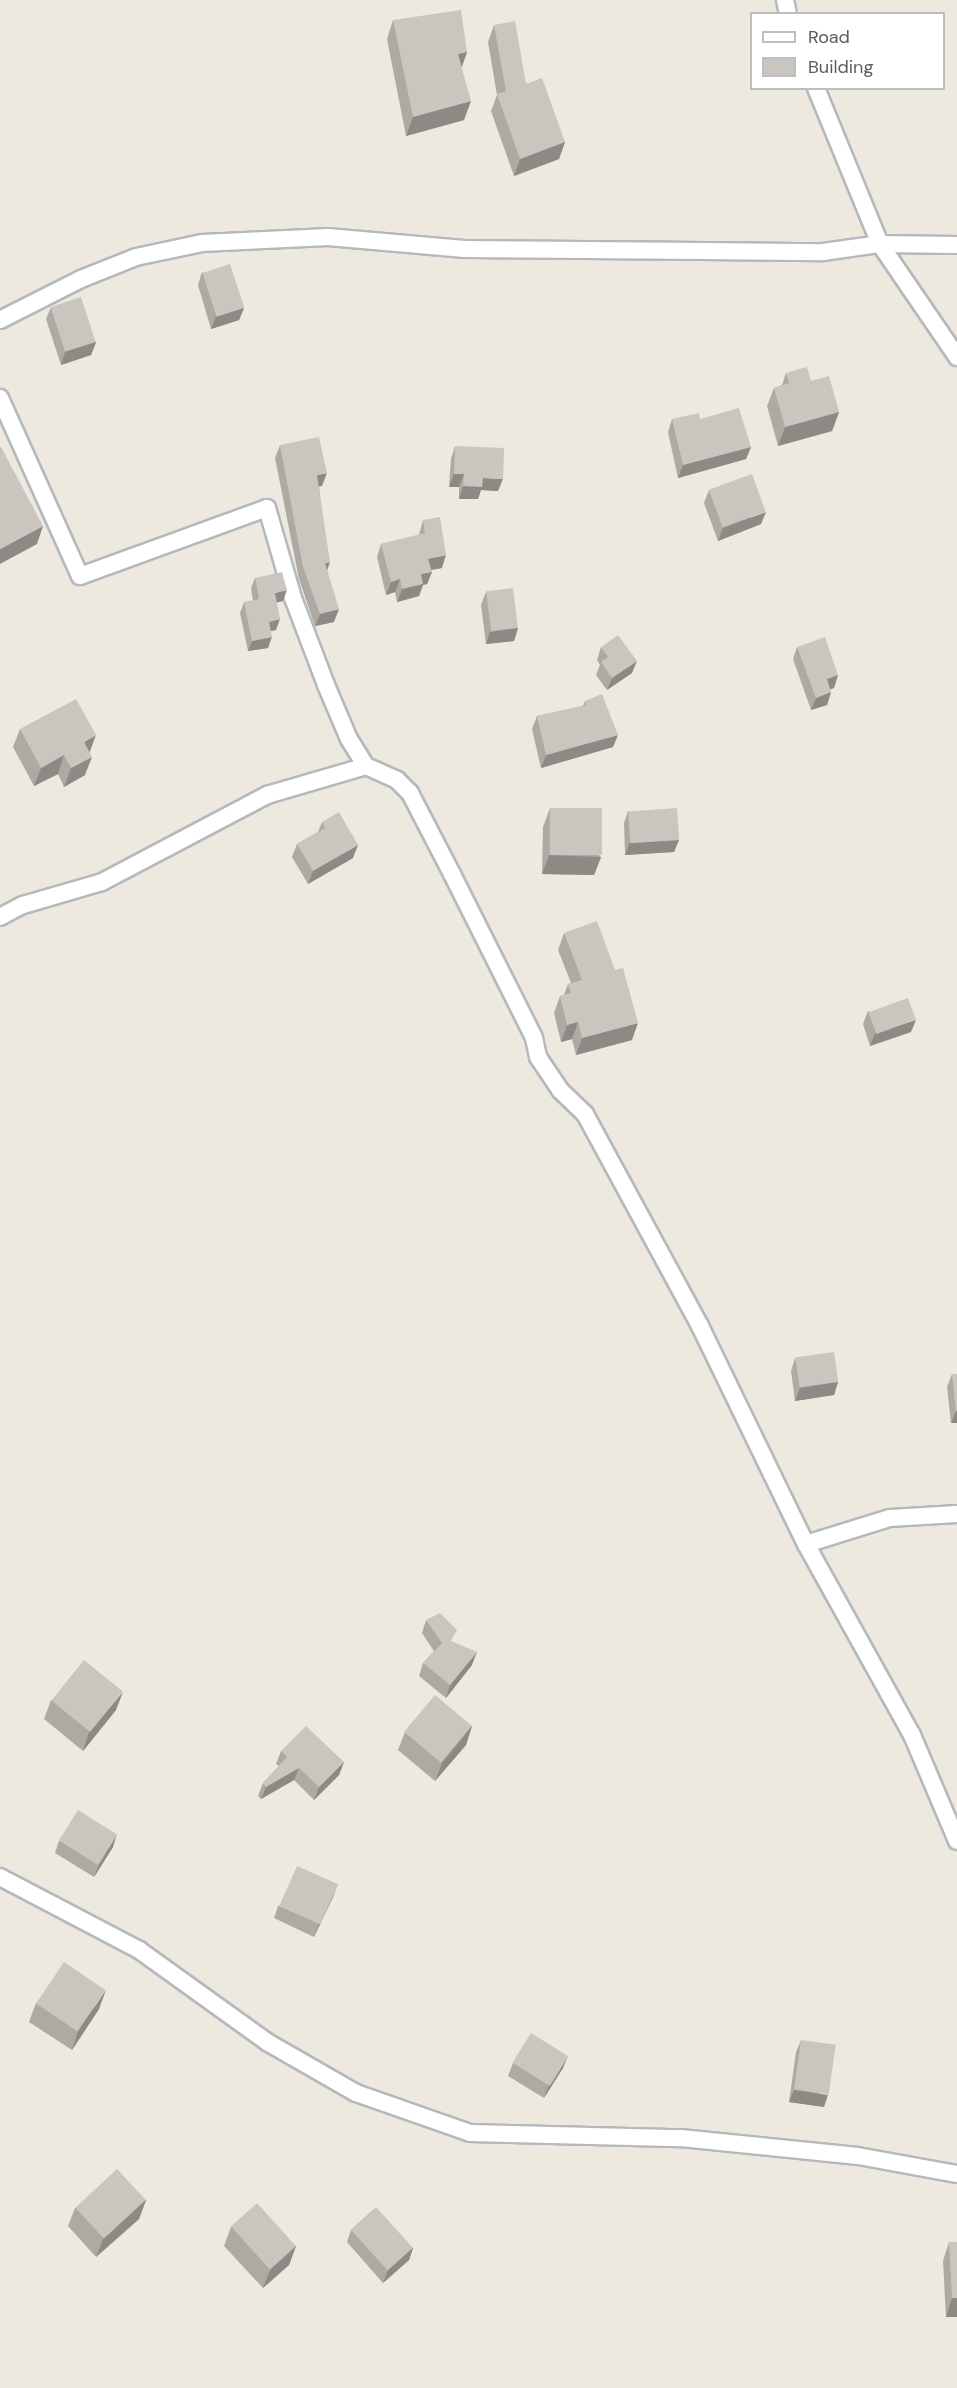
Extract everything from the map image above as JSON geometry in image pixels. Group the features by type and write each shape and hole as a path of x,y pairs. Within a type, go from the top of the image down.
{"street":[{"path":"817,90 880,244 957,357"},
{"path":"0,320 81,279 136,257 202,243 328,237 464,249 824,252 880,244 957,245"},
{"path":"0,398 80,576 267,508 293,598 349,739 366,766 397,780 410,794 534,1038 538,1057 591,1124 700,1326 806,1544 912,1735 957,1841"},
{"path":"0,917 23,905 102,882 267,795 366,766"},
{"path":"806,1544 890,1518 957,1514"},
{"path":"0,1877 139,1950 267,2042 356,2093 470,2133 681,2139 858,2156 957,2174"}],"building":[{"path":"461,10 467,52 458,54 471,101 413,117 393,20"},
{"path":"515,21 526,84 542,78 565,142 520,159 497,94 506,91 494,25"},
{"path":"230,264 244,308 217,317 202,273"},
{"path":"81,297 96,342 65,352 51,307"},
{"path":"807,367 811,381 829,376 839,412 785,427 774,388 789,383 786,373"},
{"path":"739,408 751,447 683,465 672,419 699,413 700,419"},
{"path":"319,437 327,473 317,475 330,562 325,563 339,609 320,614 303,567 280,445"},
{"path":"455,446 504,448 503,479 483,478 482,487 463,486 464,474 454,474"},
{"path":"0,447 43,526 0,549"},
{"path":"752,474 766,512 722,527 709,490"},
{"path":"440,517 446,555 428,559 432,572 421,574 423,584 402,589 400,579 391,582 381,544 425,533 423,520"},
{"path":"282,572 287,590 275,593 280,619 269,622 272,637 252,641 244,602 259,599 255,578"},
{"path":"513,588 518,628 491,631 486,591"},
{"path":"618,635 637,661 612,678 601,662 608,657 601,647"},
{"path":"825,637 838,675 827,679 831,692 816,698 797,647"},
{"path":"602,694 618,735 546,755 537,716 586,705 585,701"},
{"path":"76,699 96,735 84,742 92,757 71,768 64,755 41,768 20,729"},
{"path":"550,808 602,808 602,855 550,855"},
{"path":"677,808 679,840 630,843 628,811"},
{"path":"339,812 358,845 313,871 297,844 325,828 322,822"},
{"path":"597,921 615,970 623,968 638,1023 582,1038 578,1022 567,1025 560,996 571,993 568,984 582,980 564,933"},
{"path":"908,998 916,1020 876,1034 869,1012"},
{"path":"834,1352 838,1382 800,1387 795,1357"},
{"path":"952,1374 957,1374 957,1411 956,1411"},
{"path":"440,1613 457,1630 451,1641 477,1652 450,1685 423,1663 442,1643 426,1620"},
{"path":"84,1660 123,1691 90,1732 51,1700"},
{"path":"435,1695 472,1726 441,1763 404,1732"},
{"path":"306,1726 344,1762 319,1787 299,1768 266,1787 263,1783 287,1757 281,1751"},
{"path":"78,1810 117,1834 98,1865 59,1841"},
{"path":"297,1866 338,1884 320,1924 279,1906"},
{"path":"64,1962 105,1990 77,2031 36,2003"},
{"path":"531,2033 568,2056 550,2086 512,2063"},
{"path":"801,2040 836,2045 829,2094 794,2090"},
{"path":"117,2169 146,2200 104,2239 75,2208"},
{"path":"257,2203 296,2246 270,2270 231,2226"},
{"path":"376,2207 413,2248 388,2271 351,2230"},
{"path":"949,2242 957,2242 957,2298 952,2298"}]}
